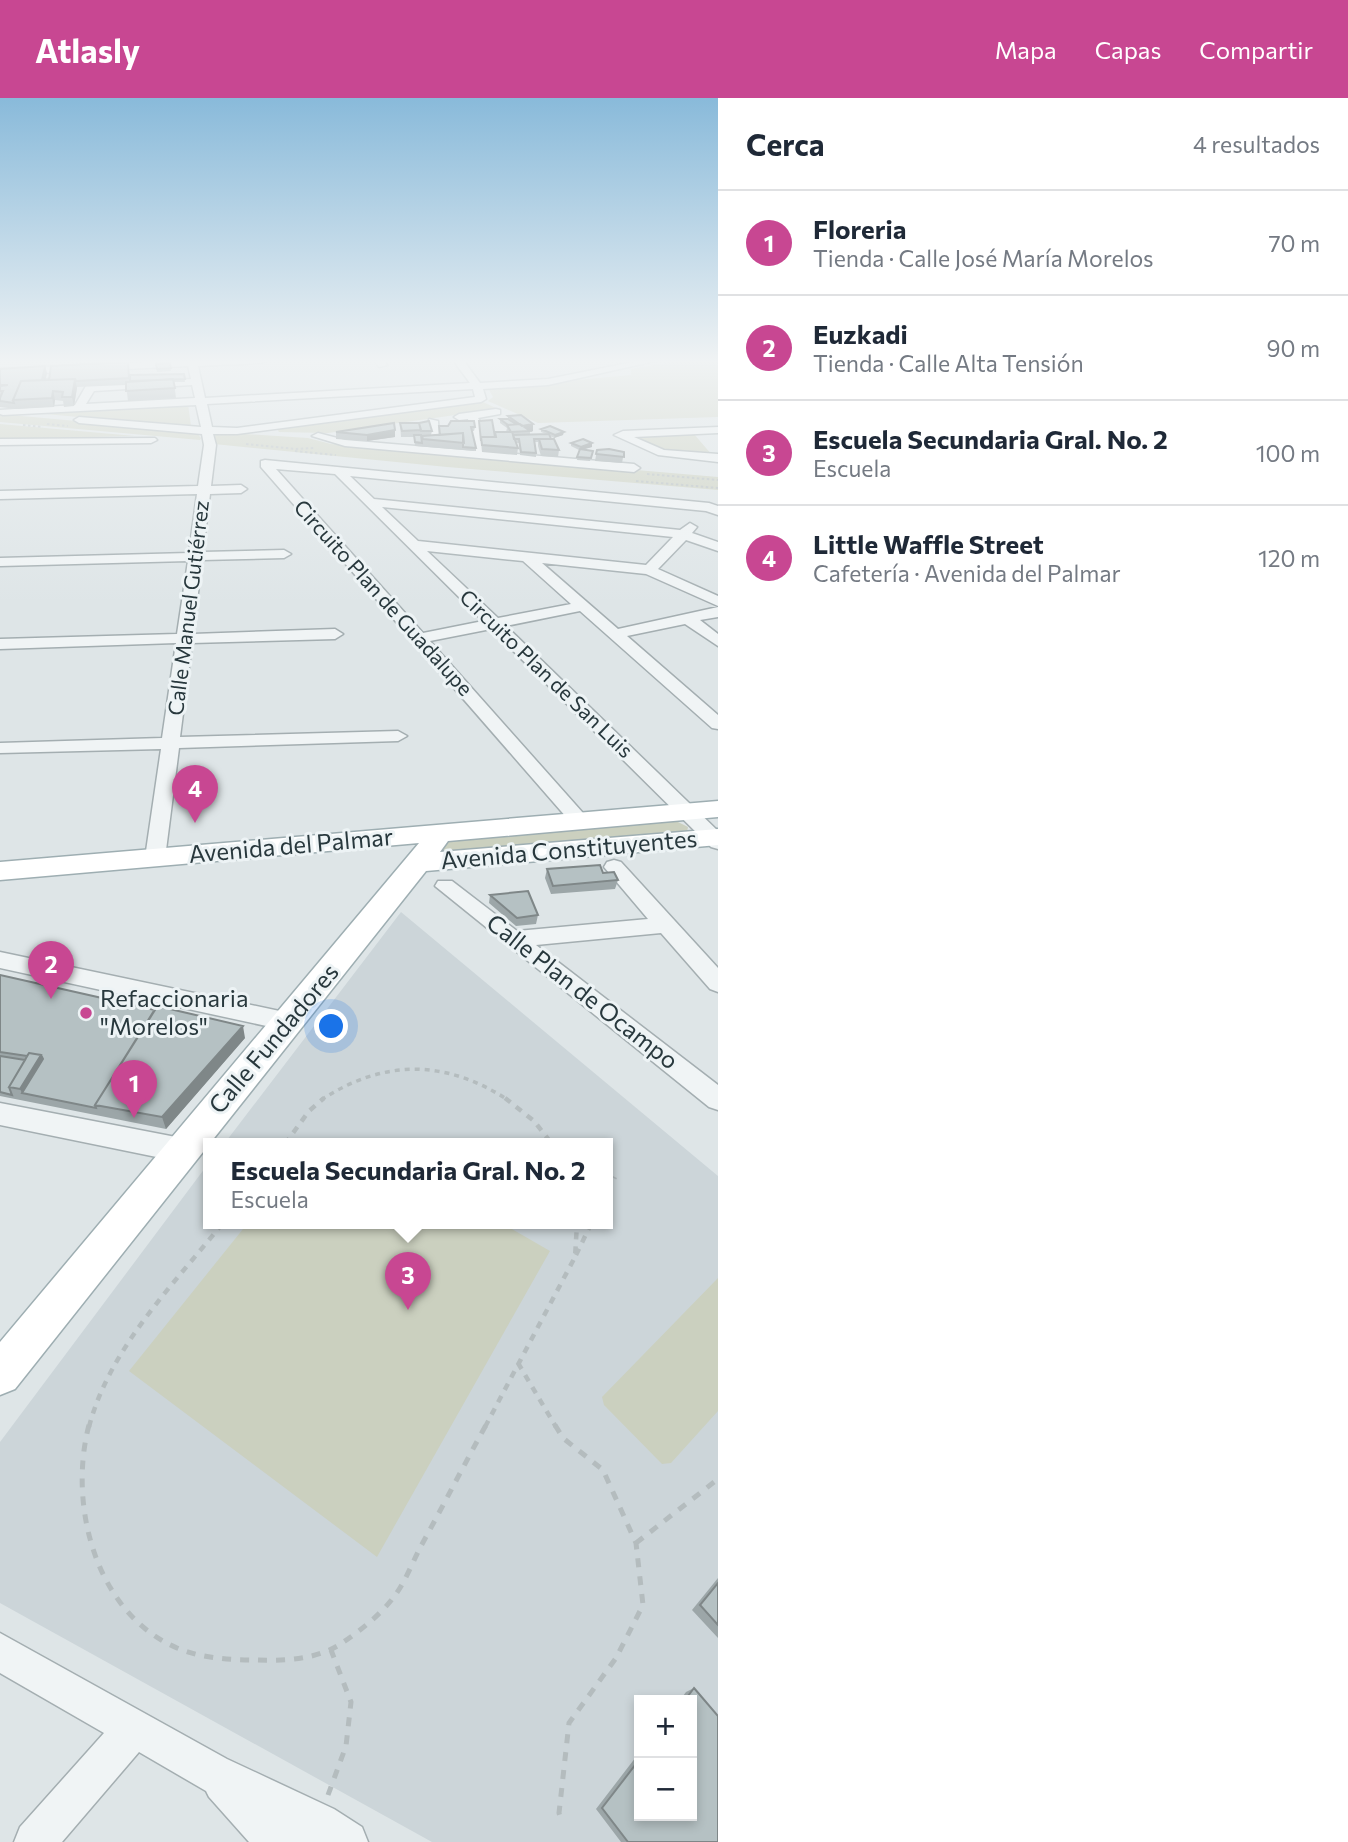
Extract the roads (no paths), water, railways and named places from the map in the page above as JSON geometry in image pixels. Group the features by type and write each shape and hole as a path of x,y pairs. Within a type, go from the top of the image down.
{"main road":[{"name":"Avenida Constituyentes","path":"581,822 712,824"},
{"name":"Avenida del Palmar","path":"2,873 581,822"},
{"name":"Avenida Constituyentes","path":"419,863 712,824"},
{"name":"Calle Fundadores","path":"0,1374 181,1150 289,1023 419,863 439,834"}],"street":[{"path":"0,442 30,441"},
{"path":"168,441 184,443"},
{"name":"Calle Manuel Gutiérrez","path":"155,858 204,490 204,441"},
{"path":"339,441 634,468"},
{"path":"478,441 479,449"},
{"path":"635,441 662,453 718,458"},
{"name":"Circuito Plan de Guadalupe","path":"581,822 265,466 270,463 714,509"},
{"name":"Circuito Plan de San Luis","path":"337,470 436,547 503,622"},
{"name":"Circuito Plan de San Luis","path":"357,472 414,545 503,622 712,824"},
{"path":"0,495 241,489"},
{"path":"384,507 680,537 718,547"},
{"path":"649,570 680,537 714,509"},
{"path":"680,537 718,556"},
{"path":"414,545 649,570 718,603"},
{"path":"0,562 284,554"},
{"path":"527,557 718,724"},
{"path":"552,579 551,574 557,567 580,563"},
{"path":"419,639 582,606"},
{"path":"615,634 718,612"},
{"path":"689,619 718,641"},
{"path":"0,644 335,634"},
{"path":"0,748 398,736"},
{"path":"614,867 718,983"},
{"name":"Calle Plan de Ocampo","path":"445,886 718,1099"},
{"path":"513,939 666,925"},
{"path":"0,960 289,1023"},
{"path":"0,1114 181,1150"},
{"path":"0,1652 324,1836"},
{"path":"35,1842 134,1728"},
{"path":"213,1773 277,1842"}],"place":[{"name":"Little Waffle Street","path":"195,823"},
{"name":"Euzkadi","path":"51,999"},
{"name":"Refaccionaria \"Morelos\"","path":"86,1013"},
{"name":"Floreria","path":"134,1118"},
{"name":"Escuela Secundaria Gral. No. 2","path":"408,1310"}]}
